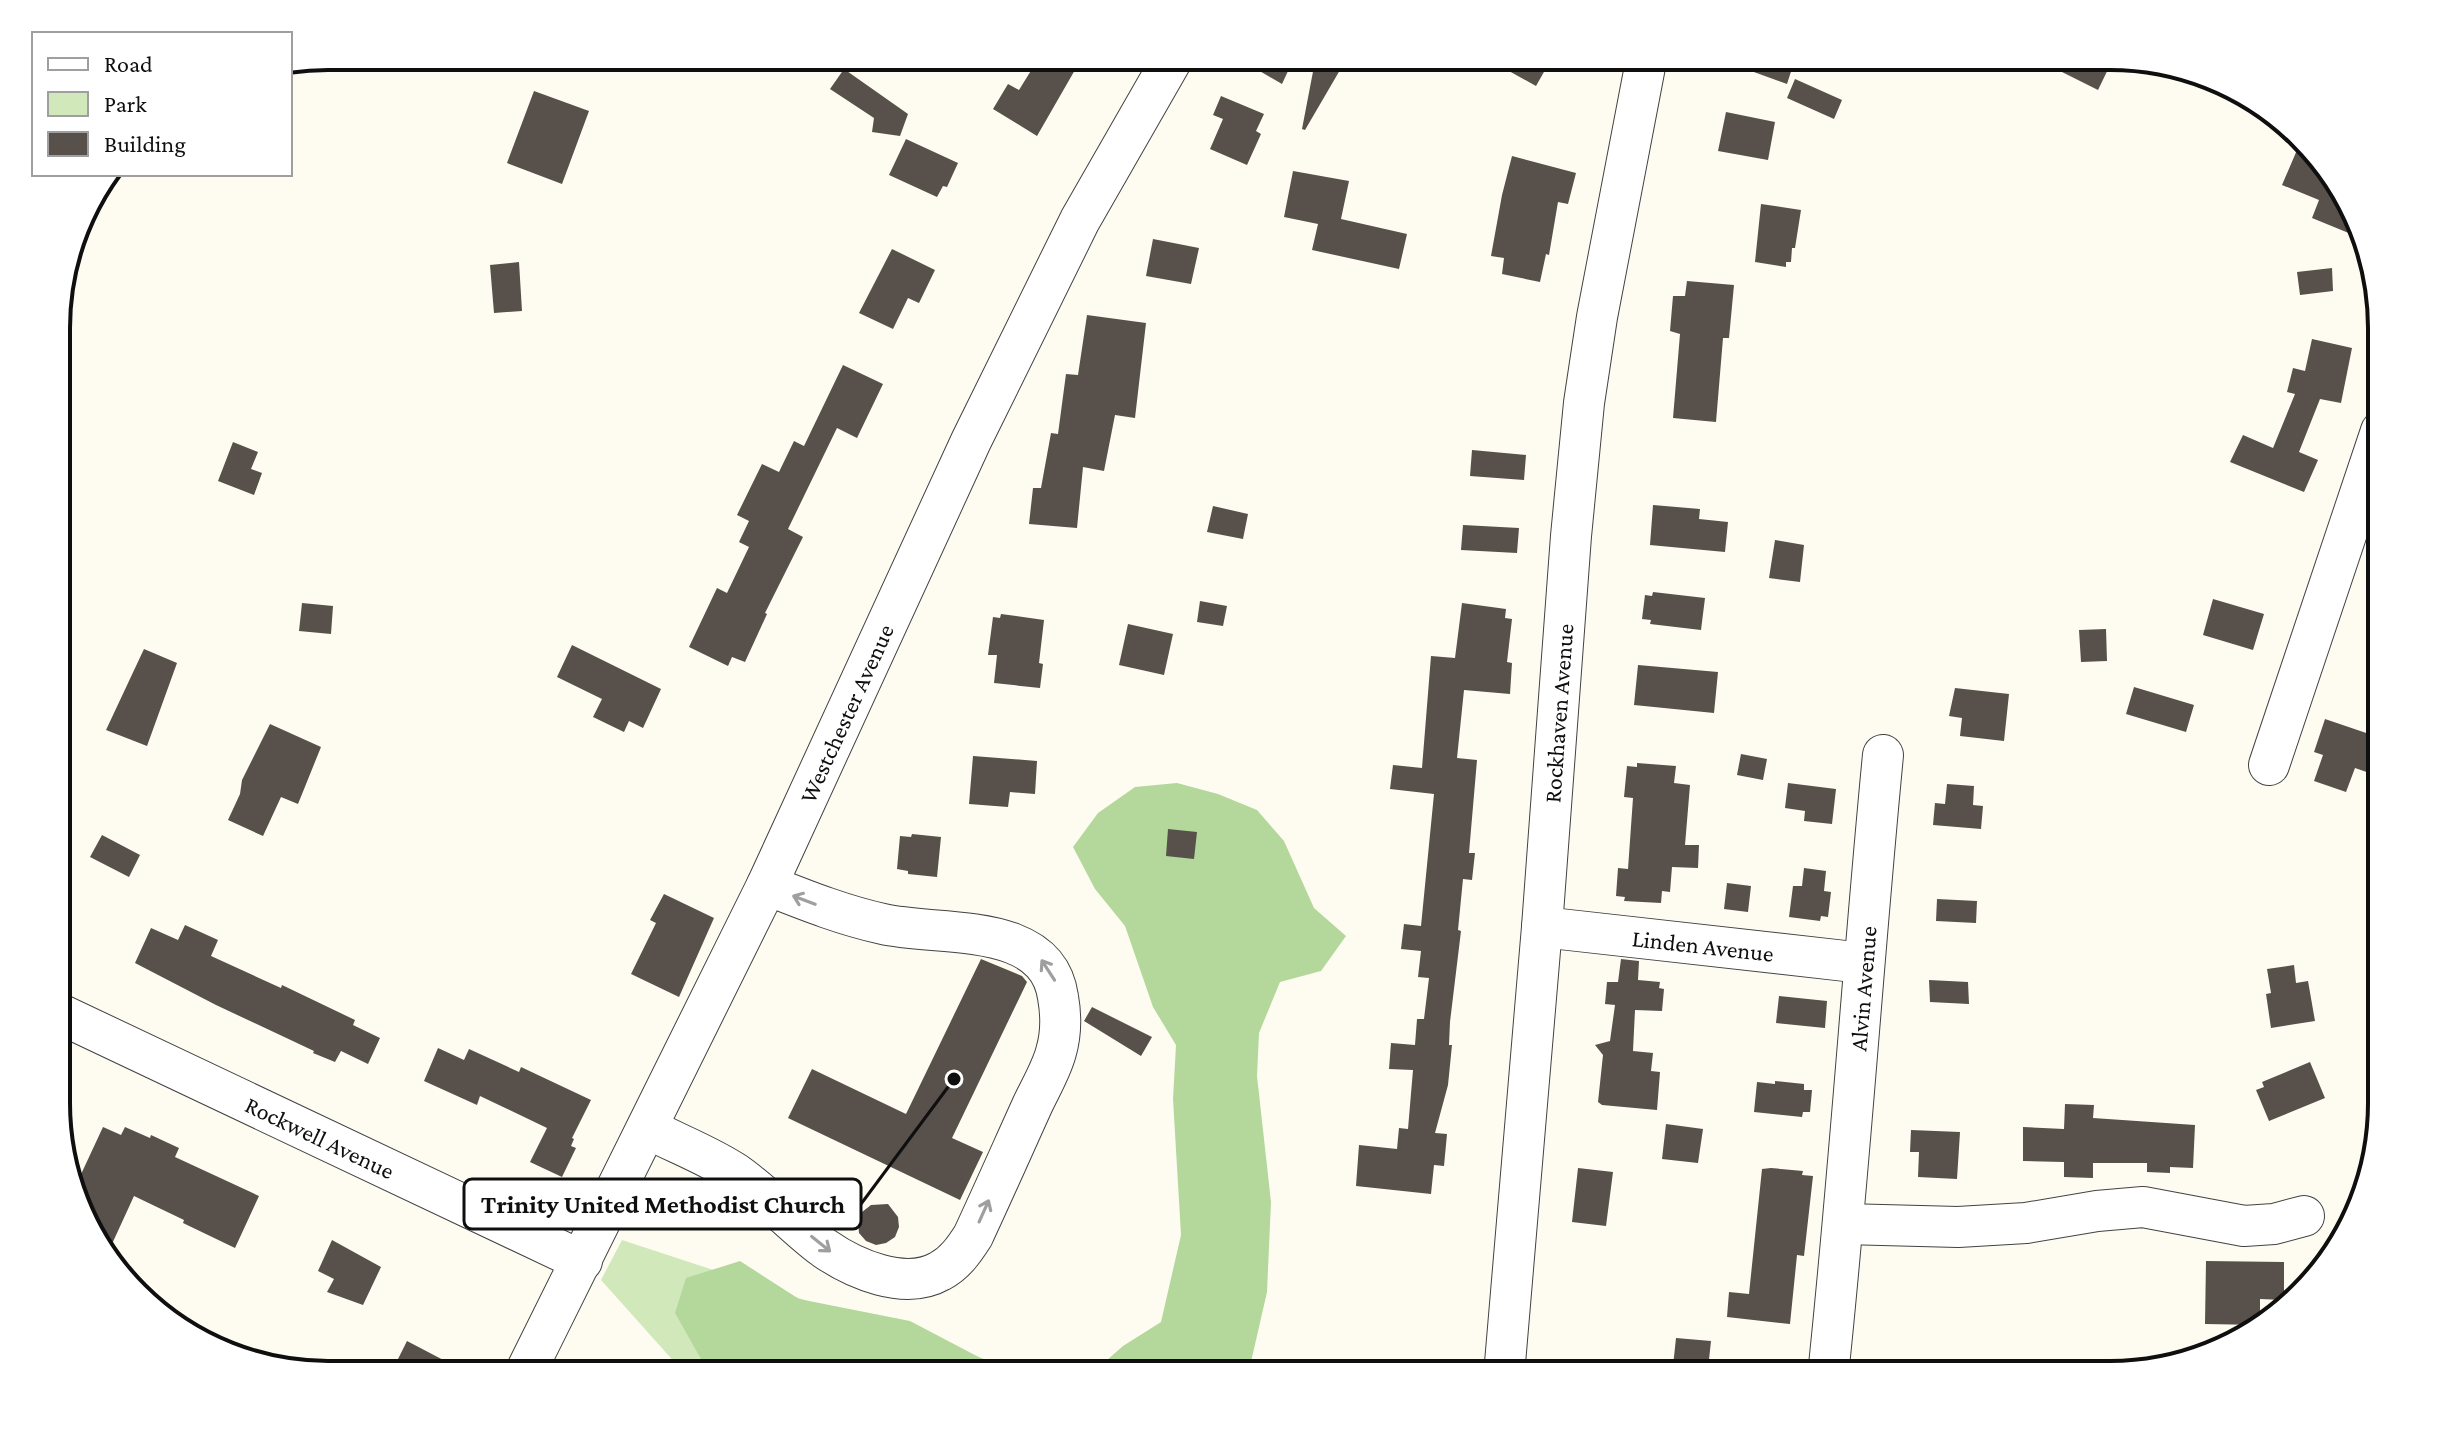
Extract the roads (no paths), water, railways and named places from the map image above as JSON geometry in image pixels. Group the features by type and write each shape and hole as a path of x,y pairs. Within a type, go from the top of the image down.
{"street":[{"name":"Westchester Avenue","path":"531,1361 767,885 971,441 1080,220 1166,70"},
{"name":"Rockhaven Avenue","path":"1505,1360 1584,403 1597,317 1644,70"},
{"path":"2269,765 2367,473"},
{"name":"Alvin Avenue","path":"1830,1360 1883,755"},
{"path":"647,1128 734,1173 823,1247 863,1269 884,1276 914,1279 938,1272 958,1257 973,1236 1056,1052 1061,1011 1057,986 1048,966 1028,949 1006,940 884,924 832,911 767,885"},
{"name":"Linden Avenue","path":"1542,927 1863,963"},
{"name":"Rockwell Avenue","path":"70,1019 582,1261"},
{"path":"1844,1224 1958,1227 2026,1223 2143,1207 2244,1226 2274,1224 2304,1216"}],"place":[{"name":"Trinity United Methodist Church","path":"954,1079"}]}
